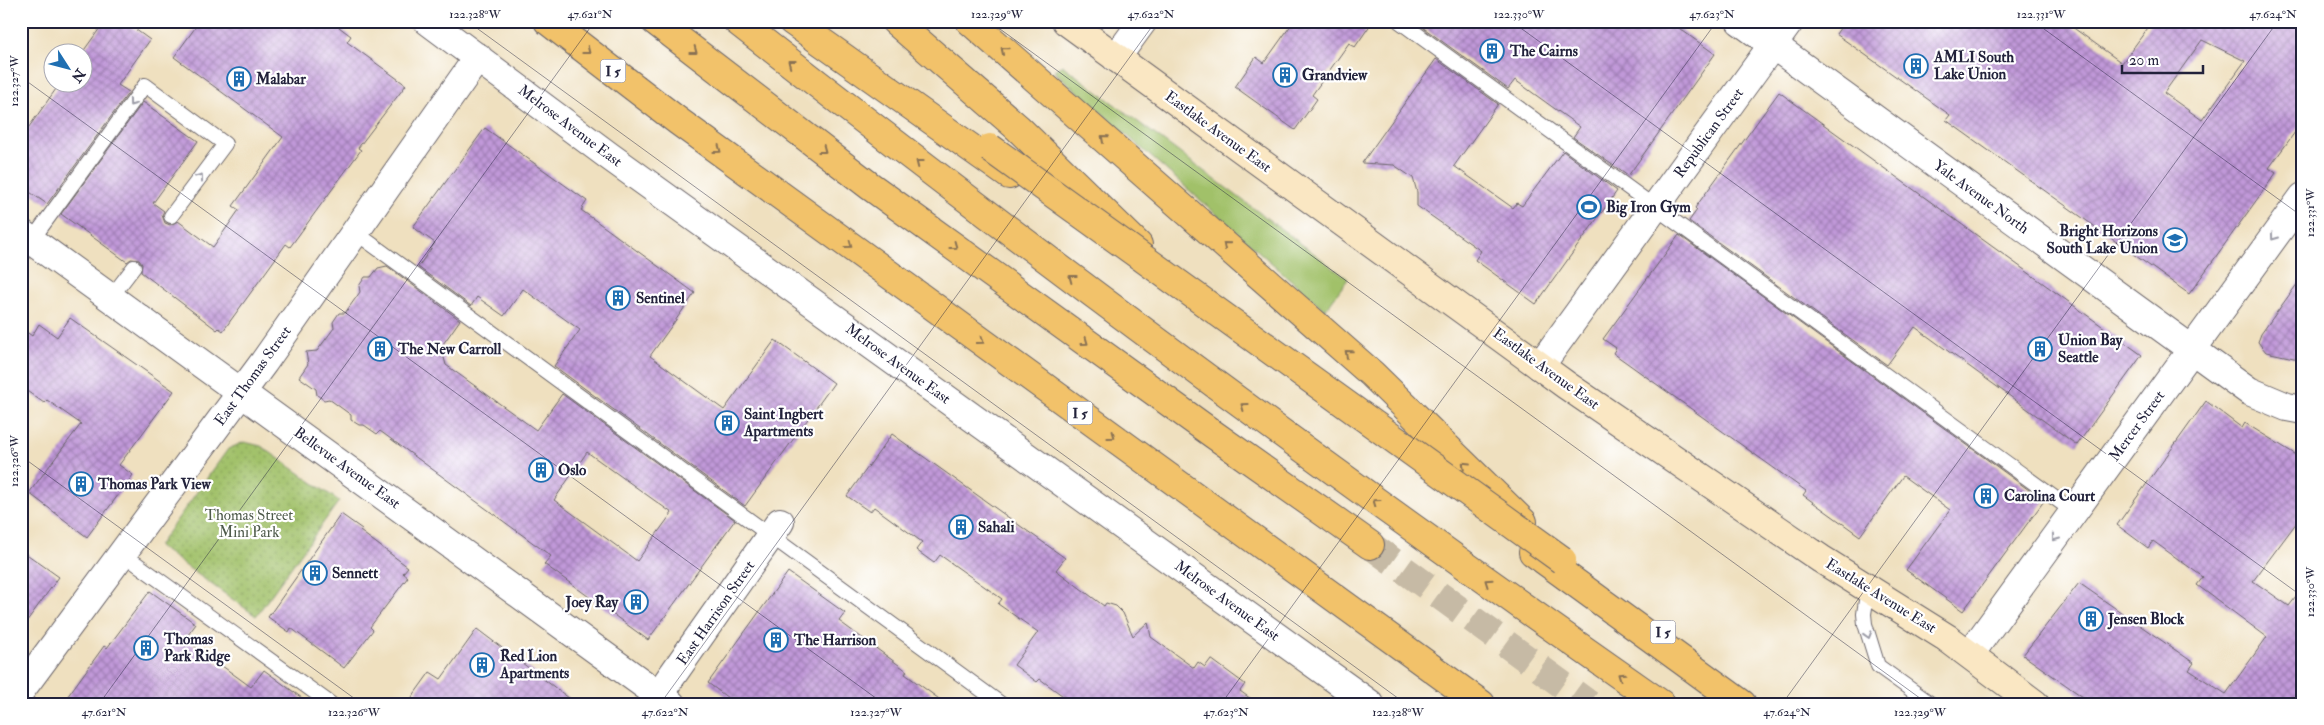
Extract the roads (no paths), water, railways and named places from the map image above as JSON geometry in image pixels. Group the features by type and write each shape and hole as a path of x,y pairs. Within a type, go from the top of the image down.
{"highway":[{"name":"I 5","path":"548,21 678,121 1481,704"},
{"path":"655,21 878,191 1213,434 1370,545"},
{"path":"737,21 958,193 1415,531 1661,704"},
{"path":"792,21 1223,328 1742,704"},
{"name":"I 5","path":"814,21 1763,704"},
{"path":"895,21 1018,128 1223,328"},
{"path":"970,21 1372,374 1562,560"}],"main road":[{"name":"Eastlake Avenue East","path":"1066,21 1540,366 1813,553 1970,654 2035,704"}],"street":[{"name":"Melrose Avenue East","path":"428,21 617,162 1370,704"},
{"path":"1116,58 1143,21"},
{"name":"Yale Avenue North","path":"1740,21 2249,392 2288,407 2303,410"},
{"name":"Republican Street","path":"1540,366 1790,21"},
{"name":"East Thomas Street","path":"21,690 242,392 478,57"},
{"name":"Mercer Street","path":"1970,654 2303,197"},
{"name":"Bellevue Avenue East","path":"27,236 661,701"},
{"name":"East Harrison Street","path":"661,701 776,529"}],"lane":[{"path":"1399,21 2074,512"},
{"path":"27,236 145,85 224,144 171,216"},
{"path":"355,232 776,529 1002,704"},
{"path":"111,297 134,267"},
{"path":"123,554 331,704"},
{"path":"1868,587 1864,614 1865,624 1878,666 1931,704"}],"tunnel":[{"path":"1370,545 1589,704"}],"place":[{"name":"The Cairns","path":"1492,51"},
{"name":"AMLI South Lake Union","path":"1916,66"},
{"name":"Grandview","path":"1285,75"},
{"name":"Malabar","path":"239,79"},
{"name":"Big Iron Gym","path":"1589,207"},
{"name":"Bright Horizons South Lake Union","path":"2175,240"},
{"name":"Sentinel","path":"618,298"},
{"name":"The New Carroll","path":"380,349"},
{"name":"Union Bay Seattle","path":"2040,349"},
{"name":"Saint Ingbert Apartments","path":"727,423"},
{"name":"Oslo","path":"541,470"},
{"name":"Thomas Park View","path":"81,484"},
{"name":"Carolina Court","path":"1986,496"},
{"name":"Sahali","path":"961,527"},
{"name":"Sennett","path":"315,573"},
{"name":"Joey Ray","path":"636,602"},
{"name":"Jensen Block","path":"2091,619"},
{"name":"The Harrison","path":"776,640"},
{"name":"Thomas Park Ridge","path":"146,648"},
{"name":"Red Lion Apartments","path":"482,665"}],"park label":[{"name":"Thomas Street Mini Park","path":"249,524"}]}
